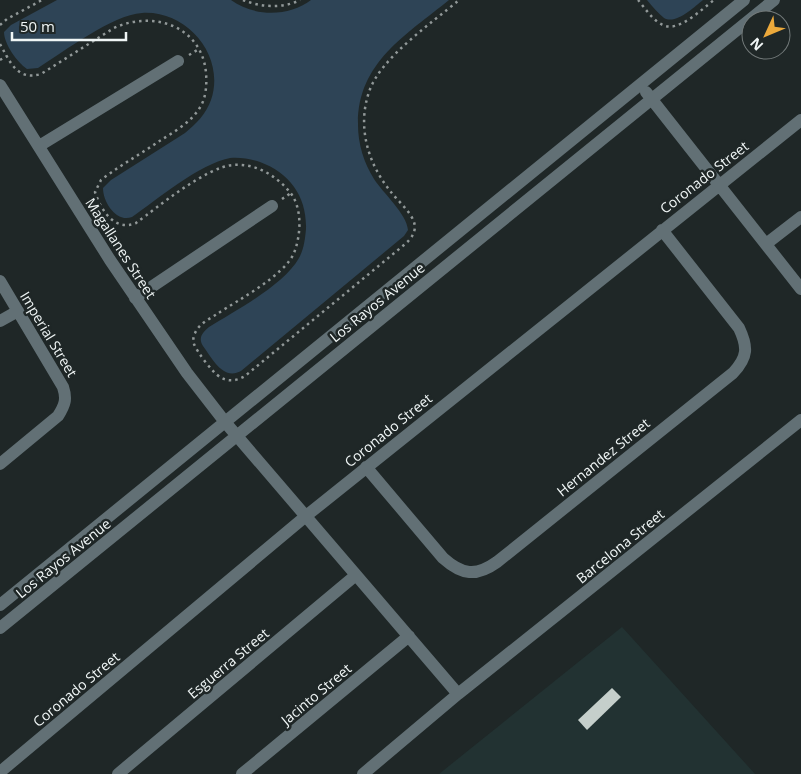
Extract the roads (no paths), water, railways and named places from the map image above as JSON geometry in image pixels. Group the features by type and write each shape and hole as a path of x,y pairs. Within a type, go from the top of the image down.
{"street":[{"name":"Los Rayos Avenue","path":"0,604 744,0"},
{"name":"Los Rayos Avenue","path":"0,628 774,0"},
{"path":"39,146 178,62"},
{"path":"639,84 801,289"},
{"name":"Magallanes Street","path":"0,85 135,298 225,422"},
{"name":"Coronado Street","path":"2,771 366,467 801,120"},
{"path":"135,298 272,206"},
{"path":"766,244 801,217"},
{"name":"Hernandez Street","path":"366,467 444,558 461,571 470,573 481,572 505,556 733,372 743,360 745,345 739,328 662,230"},
{"name":"Imperial Street","path":"0,282 63,387 66,397 64,406 58,416 0,464"},
{"path":"0,321 18,310"},
{"name":"Barcelona Street","path":"363,774 458,694 801,420"},
{"path":"225,422 458,694"},
{"name":"Esguerra Street","path":"118,774 356,575"},
{"name":"Jacinto Street","path":"242,774 409,636"}],"water":[{"path":"57,0 231,0 250,10 271,13 292,10 311,0 449,0 387,52 375,67 366,84 360,103 358,132 362,153 374,179 404,217 408,230 404,236 241,371 229,373 223,371 203,346 201,340 204,331 271,287 292,268 302,251 306,233 306,217 300,197 288,180 271,167 249,159 230,158 205,167 132,217 126,218 116,214 105,200 103,188 111,180 185,133 197,122 211,100 214,84 213,67 208,52 188,28 174,19 158,14 142,13 117,20 89,35 38,68 27,69 12,52 6,42 4,32 11,25"},
{"path":"647,0 703,0 685,14 669,20 664,18"}]}
